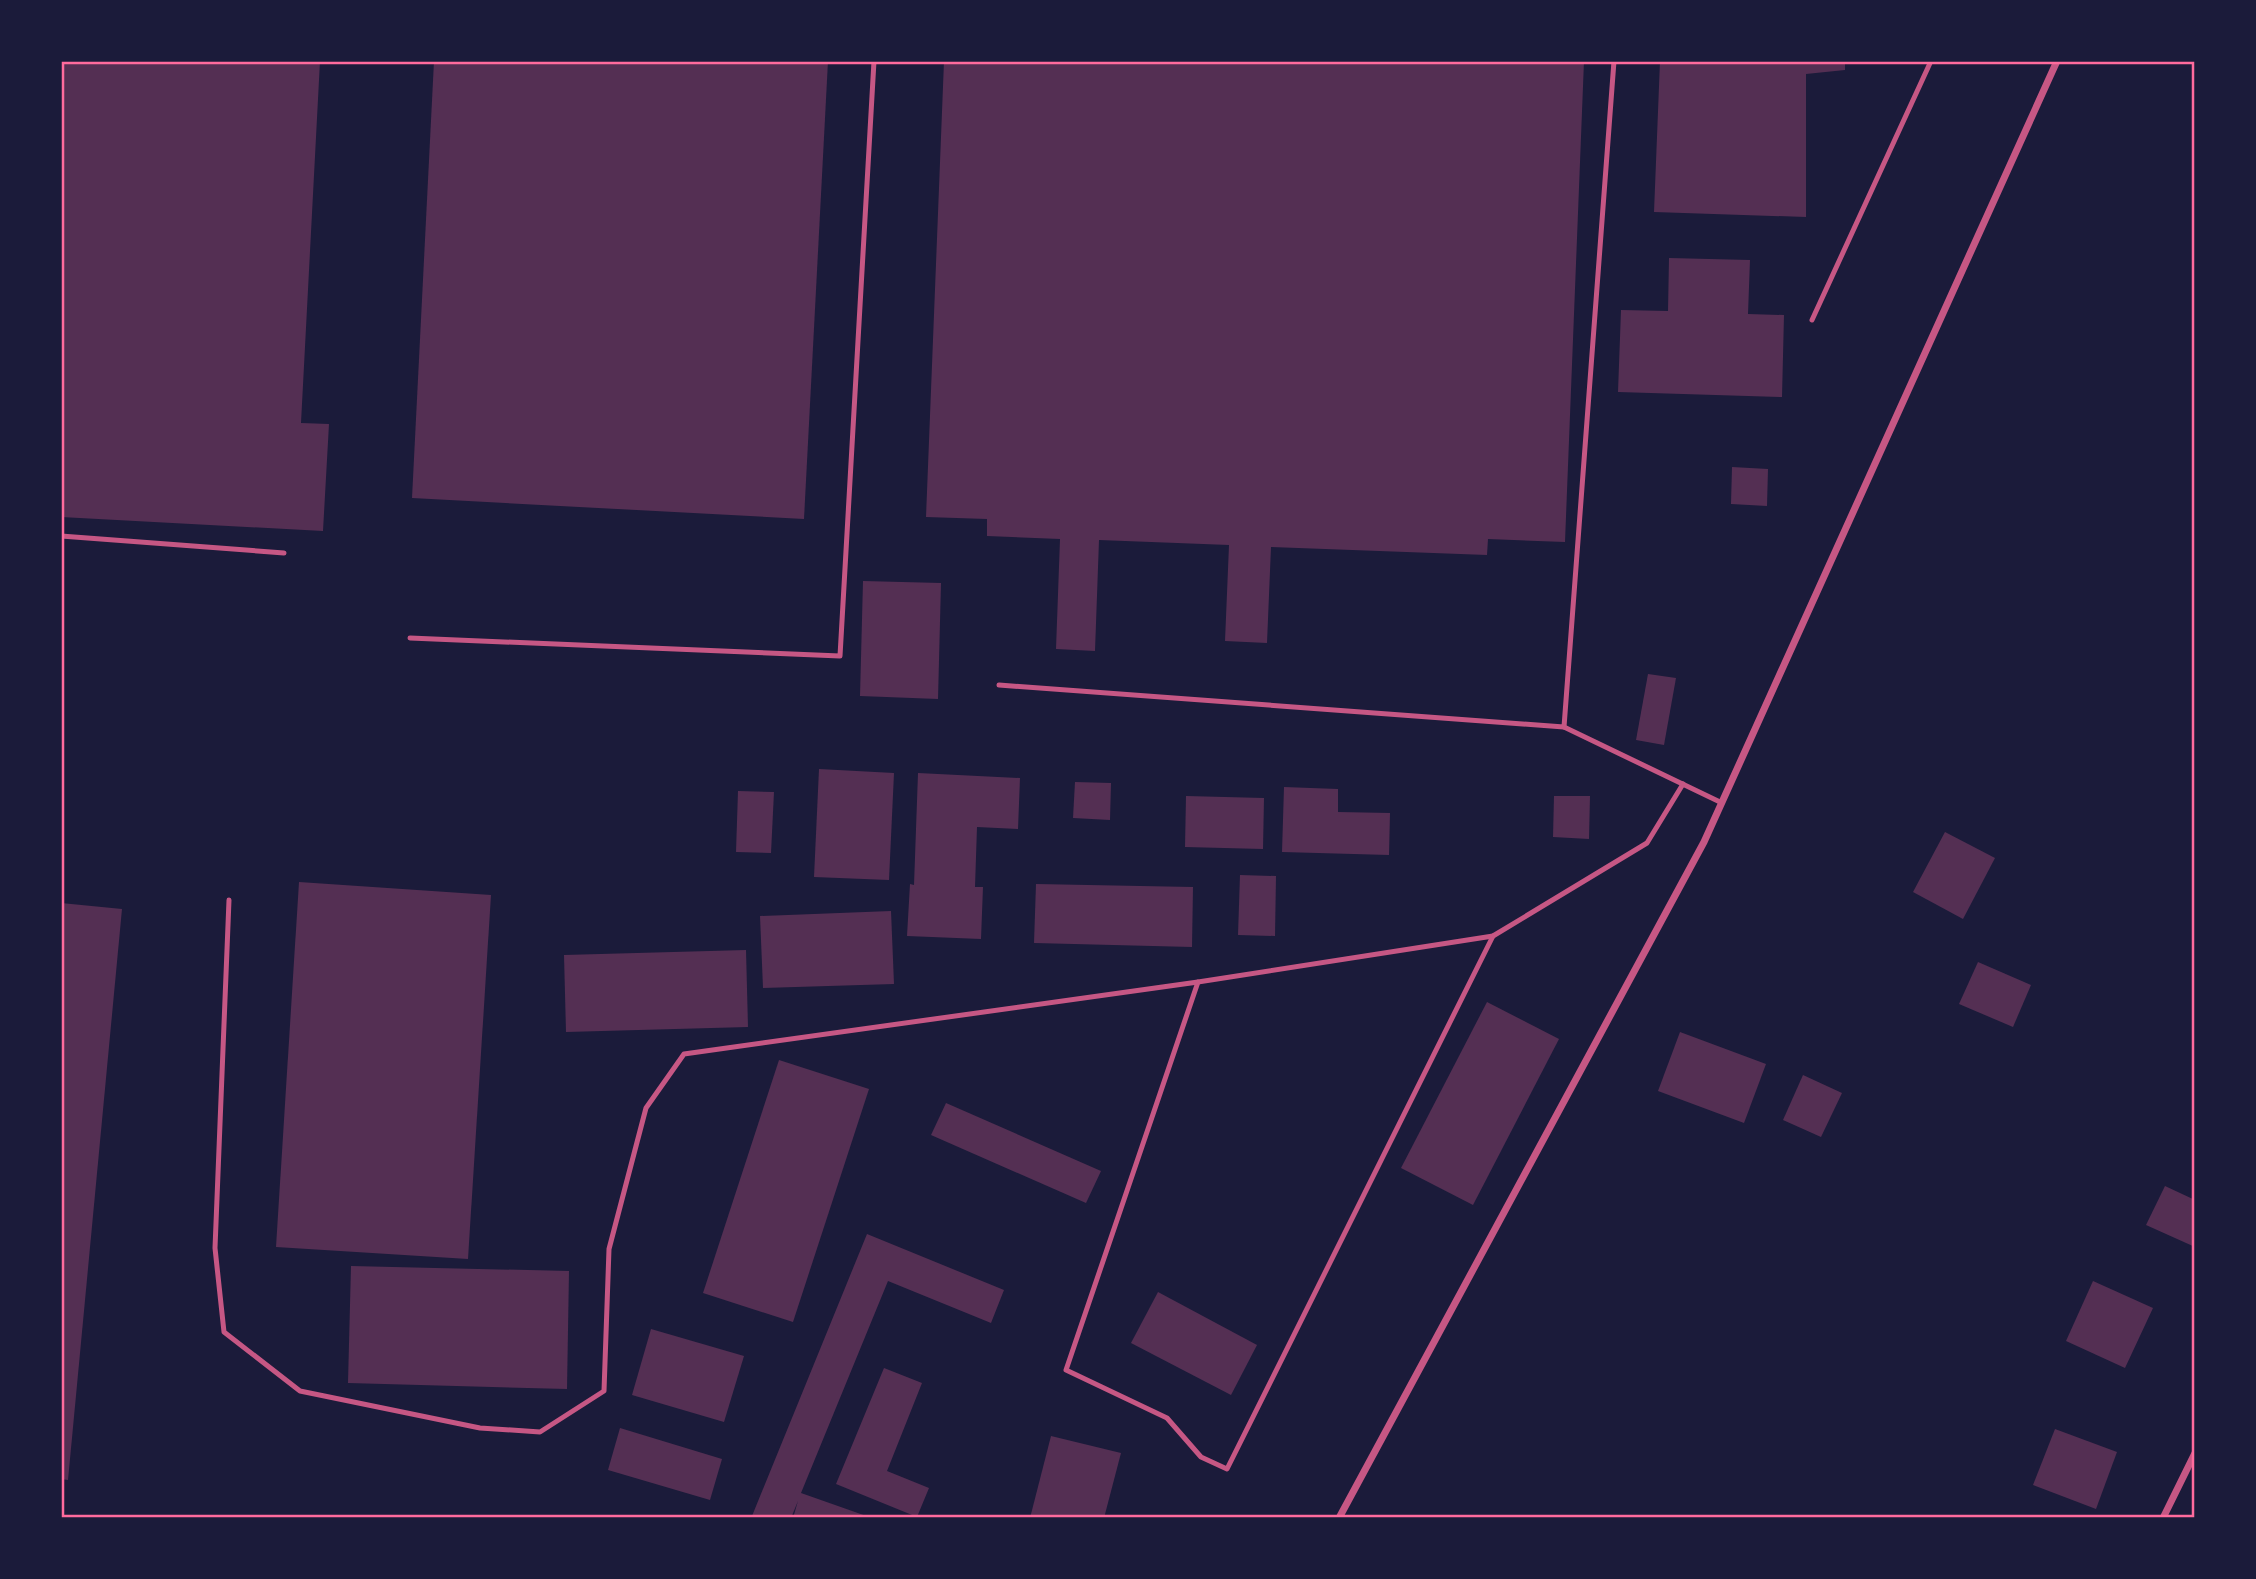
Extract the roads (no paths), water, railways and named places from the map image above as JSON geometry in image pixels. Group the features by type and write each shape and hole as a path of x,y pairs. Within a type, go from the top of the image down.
{"street":[{"path":"1339,1518 1704,842 2057,61"},
{"path":"2163,1518 2195,1453"}],"lane":[{"path":"410,638 840,656 874,61"},
{"path":"1564,727 1614,61"},
{"path":"1812,320 1931,61"},
{"path":"61,536 284,553"},
{"path":"999,685 1564,727 1720,802"},
{"path":"229,900 215,1248 224,1332 300,1391 480,1428 541,1432 604,1391 609,1249 646,1108 684,1054 1198,982 1493,936 1647,843 1683,784"},
{"path":"1198,982 1066,1370 1167,1418 1201,1457 1227,1469 1493,936"}]}
